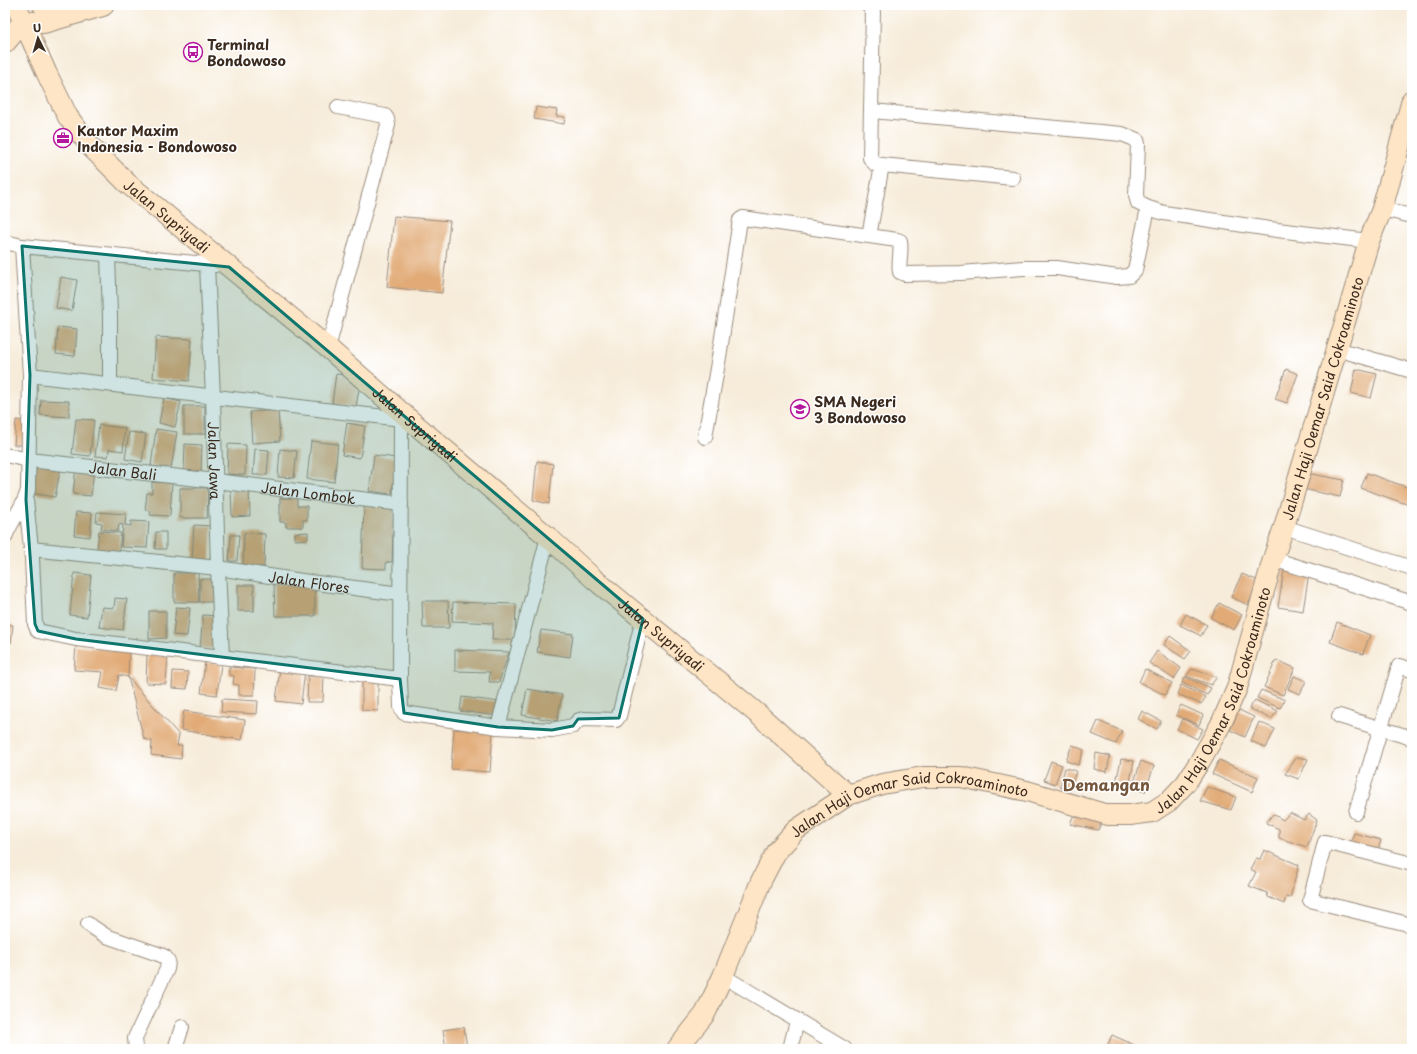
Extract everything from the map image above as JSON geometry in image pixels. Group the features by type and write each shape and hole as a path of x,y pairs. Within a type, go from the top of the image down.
{"street":[{"path":"43,5 70,9 107,5"},
{"path":"5,43 20,13 44,23 107,5"},
{"path":"868,5 873,12 870,158 875,164 882,166 1012,178"},
{"name":"Jalan Supriyadi","path":"20,13 68,117 91,147 127,184 328,348 406,420 548,537 594,578 759,715 848,795"},
{"name":"Jalan Haji Oemar Said Cokroaminoto","path":"677,1049 705,1014 723,976 761,881 776,852 796,830 848,795 882,784 923,777 961,778 1026,791 1108,815 1130,815 1152,812 1169,801 1186,783 1221,724 1237,688 1273,559 1284,527 1369,241 1382,209 1412,100"},
{"path":"328,348 388,125 388,119 385,116 338,107"},
{"path":"872,111 1114,134 1131,137 1137,140 1138,144 1136,195 1138,203 1148,208 1164,213 1269,229 1369,241"},
{"path":"869,236 882,166"},
{"path":"705,437 740,220 743,218 869,236 900,242 901,248 899,267 900,272 905,274 961,273 1023,268 1058,268 1117,277 1129,276 1135,270 1148,208"},
{"path":"1382,209 1412,216"},
{"path":"5,242 22,246 229,267"},
{"path":"22,246 30,375 30,460 26,500 31,549 35,624 38,631 76,639 400,678"},
{"path":"108,255 110,383"},
{"name":"Jalan Jawa","path":"207,264 222,657"},
{"path":"1337,349 1412,371"},
{"path":"30,375 110,383 406,420 401,504 400,594 400,678 401,707 404,713 498,727 552,730 573,726 579,720 584,718 618,719 643,619"},
{"name":"Jalan Bali","path":"5,455 30,460 216,481"},
{"name":"Jalan Lombok","path":"216,481 401,504"},
{"path":"6,533 26,500"},
{"path":"1284,527 1412,568"},
{"path":"498,727 548,537"},
{"name":"Jalan Flores","path":"31,549 218,568 400,594"},
{"path":"1273,559 1412,603"},
{"path":"1356,812 1399,666 1412,670"},
{"path":"1339,716 1412,738"},
{"path":"1412,864 1325,842 1310,900 1412,926"},
{"path":"88,924 106,936 162,955 168,960 167,969 135,1038 136,1049"},
{"path":"723,976 844,1049"},
{"path":"790,1049 797,1021"},
{"path":"175,1049 182,1027"}],"highlighted area":[{"path":"22,246 229,267 643,619 619,718 578,719 573,726 552,730 498,727 404,713 400,679 76,639 38,631 35,624 26,500 30,375"}],"building":[{"path":"536,107 557,110 556,116 565,117 564,124 534,119"},
{"path":"394,216 450,221 442,293 387,287"},
{"path":"61,277 77,280 72,311 56,308"},
{"path":"58,327 77,329 75,356 56,354"},
{"path":"156,337 192,339 189,381 153,378"},
{"path":"1286,369 1298,374 1287,403 1275,399"},
{"path":"1356,369 1377,374 1371,398 1351,393"},
{"path":"336,374 361,377 356,407 332,403"},
{"path":"164,398 181,402 175,427 159,423"},
{"path":"41,400 69,401 69,417 40,415"},
{"path":"184,406 205,406 205,434 184,434"},
{"path":"278,410 280,441 252,443 250,412"},
{"path":"76,419 94,420 90,456 72,454"},
{"path":"16,420 27,421 25,445 14,445"},
{"path":"347,423 365,426 360,458 342,455"},
{"path":"99,425 125,428 123,451 109,449 108,457 95,456"},
{"path":"156,429 177,432 171,469 151,466"},
{"path":"129,432 146,434 142,462 125,459"},
{"path":"311,441 338,444 334,482 307,479"},
{"path":"185,444 202,445 201,471 184,471"},
{"path":"228,444 246,445 245,475 227,474"},
{"path":"255,449 269,450 267,475 253,475"},
{"path":"280,449 297,451 294,478 278,477"},
{"path":"374,455 396,458 392,494 369,491"},
{"path":"36,461 61,466 55,497 30,493"},
{"path":"537,461 553,464 549,504 533,500"},
{"path":"76,467 94,469 91,496 73,494"},
{"path":"1306,473 1344,480 1340,497 1303,489"},
{"path":"1367,473 1412,489 1412,506 1361,488"},
{"path":"152,482 172,483 170,516 150,515 151,511 145,510 147,493 152,493"},
{"path":"180,488 208,488 207,518 180,518"},
{"path":"231,490 249,490 250,516 232,517"},
{"path":"280,498 297,498 297,506 307,506 307,520 303,520 303,527 286,527 286,522 280,522"},
{"path":"364,506 394,507 392,562 386,562 386,569 362,568"},
{"path":"76,512 92,513 90,537 74,535"},
{"path":"97,512 126,514 125,525 131,526 131,521 149,522 147,548 121,547 123,525 119,524 118,531 101,529 102,523 96,522"},
{"path":"194,525 212,526 210,560 192,559"},
{"path":"99,531 121,533 119,552 97,550"},
{"path":"156,532 166,532 166,549 155,549"},
{"path":"308,532 308,539 295,540 295,533"},
{"path":"244,533 265,534 264,567 243,567"},
{"path":"231,535 239,535 237,561 229,561"},
{"path":"1284,569 1309,573 1303,611 1278,607"},
{"path":"74,573 91,575 87,617 70,615"},
{"path":"174,573 198,573 199,602 174,602"},
{"path":"1242,574 1259,581 1248,605 1231,597"},
{"path":"200,579 218,579 218,602 200,602"},
{"path":"274,584 315,584 315,616 275,616"},
{"path":"238,585 254,585 254,611 238,611"},
{"path":"115,598 127,599 123,630 99,627 102,607 114,608"},
{"path":"422,601 448,601 449,628 423,628"},
{"path":"453,602 516,604 515,640 492,640 493,623 452,621"},
{"path":"1219,603 1242,615 1234,630 1211,618"},
{"path":"176,607 190,608 187,636 173,635"},
{"path":"149,611 166,611 166,638 149,639"},
{"path":"1186,614 1207,625 1201,636 1180,625"},
{"path":"203,615 220,616 217,649 200,648"},
{"path":"1337,622 1370,635 1363,654 1330,642"},
{"path":"5,624 13,625 11,643 5,643"},
{"path":"541,630 573,634 570,657 537,652"},
{"path":"1170,636 1191,651 1185,659 1164,645"},
{"path":"76,646 129,651 128,677 119,675 116,691 100,688 103,672 74,670"},
{"path":"455,650 509,652 499,682 489,682 490,672 455,671"},
{"path":"1157,651 1181,668 1174,679 1149,663"},
{"path":"147,655 168,656 166,684 146,683"},
{"path":"1276,660 1295,668 1283,695 1264,687"},
{"path":"205,662 221,664 217,695 201,693"},
{"path":"229,667 255,669 254,695 239,695 239,685 233,684 234,676 229,675"},
{"path":"280,668 305,670 301,704 276,701"},
{"path":"1145,669 1172,683 1165,695 1139,682"},
{"path":"1192,669 1217,677 1211,685 1186,676"},
{"path":"173,671 188,672 187,689 172,688"},
{"path":"308,676 324,676 323,702 307,702"},
{"path":"1294,676 1306,681 1300,694 1288,689"},
{"path":"128,677 179,735 177,746 182,745 181,759 151,755 152,741 144,739"},
{"path":"362,677 378,677 378,711 362,710"},
{"path":"1185,677 1211,688 1207,695 1182,683"},
{"path":"1181,685 1206,697 1201,704 1177,694"},
{"path":"527,689 562,695 557,721 522,715"},
{"path":"1261,690 1285,700 1280,708 1257,698"},
{"path":"462,697 500,702 498,716 460,711"},
{"path":"222,699 258,701 257,714 221,712"},
{"path":"1255,700 1278,711 1271,719 1249,708"},
{"path":"1181,705 1203,715 1199,725 1176,715"},
{"path":"1239,710 1254,717 1245,737 1230,730"},
{"path":"184,711 245,720 242,740 181,730"},
{"path":"1142,711 1161,721 1157,729 1138,719"},
{"path":"1183,719 1203,729 1197,739 1177,729"},
{"path":"1098,721 1122,731 1116,744 1092,734"},
{"path":"1259,722 1275,729 1266,748 1251,741"},
{"path":"454,729 493,732 490,772 451,769"},
{"path":"1072,745 1084,750 1078,765 1066,761"},
{"path":"1096,753 1110,756 1107,772 1094,769"},
{"path":"1297,757 1308,759 1299,779 1285,774"},
{"path":"1121,759 1134,761 1129,786 1116,783"},
{"path":"1219,760 1258,777 1252,792 1212,774"},
{"path":"1051,761 1062,765 1055,784 1044,780"},
{"path":"1141,761 1154,766 1145,792 1132,788"},
{"path":"1065,768 1076,771 1070,790 1060,787"},
{"path":"1207,787 1236,797 1231,810 1200,801"},
{"path":"1075,812 1102,821 1098,830 1070,824"},
{"path":"1290,813 1304,820 1309,814 1317,820 1307,847 1279,838 1279,829 1266,823 1273,814 1283,820"},
{"path":"1354,833 1381,840 1377,853 1348,849"},
{"path":"1264,850 1299,865 1290,898 1286,897 1284,904 1268,897 1267,893 1249,886 1256,872 1250,869 1256,858 1260,859"},
{"path":"464,1027 467,1048 446,1049 443,1030"},
{"path":"1112,1035 1141,1048 1106,1049"}],"place":[{"name":"Terminal Bondowoso","path":"193,52"},
{"name":"Kantor Maxim Indonesia - Bondowoso","path":"63,138"},
{"name":"SMA Negeri 3 Bondowoso","path":"800,409"}],"district":[{"name":"Demangan","path":"1106,784"}]}
